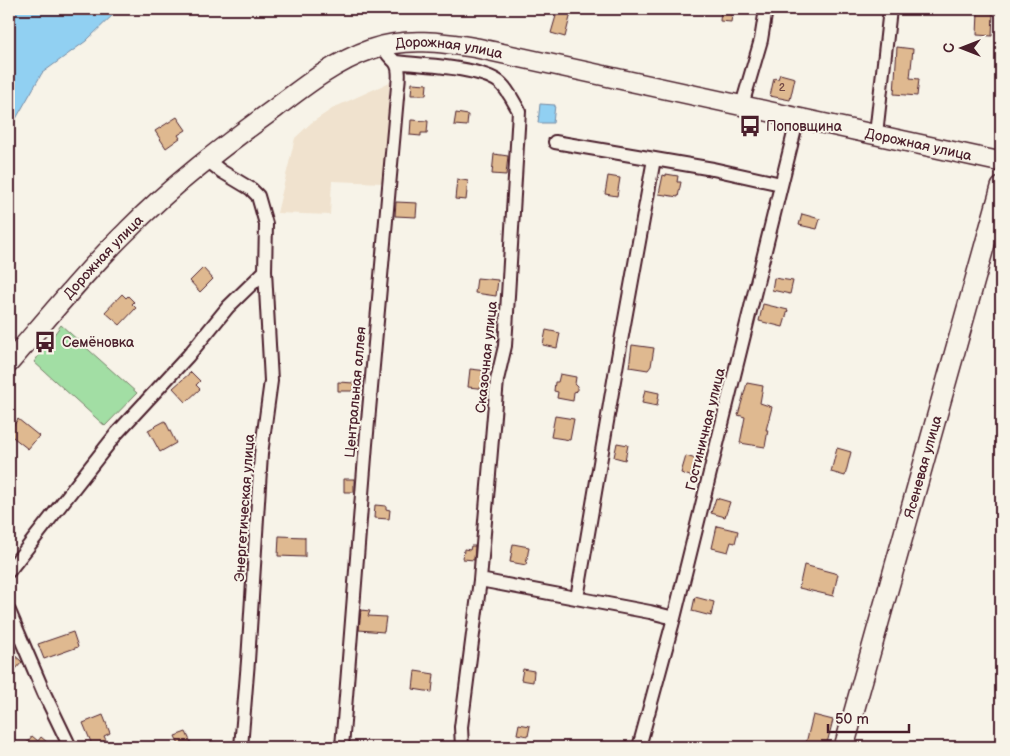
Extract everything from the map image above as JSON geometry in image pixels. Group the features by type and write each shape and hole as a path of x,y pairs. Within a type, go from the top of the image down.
{"main road":[{"name":"Дорожная улица","path":"9,363 92,267 128,230 207,160 284,101 332,68 361,53 384,45 418,41 457,45 1001,162"},
{"name":"Ясеневая улица","path":"844,747 1001,187"}],"street":[{"path":"742,105 761,40 766,9"},
{"path":"876,134 890,9"},
{"name":"Центральная аллея","path":"342,747 366,444 398,86 398,68 395,62 388,56 384,45"},
{"name":"Сказочная улица","path":"395,62 477,72 498,81 509,93 518,111 505,346 497,380 480,580 461,727 462,747"},
{"name":"Гостиничная улица","path":"639,747 674,618 798,117"},
{"path":"555,142 713,169 781,184"},
{"path":"577,598 654,159"},
{"name":"Энергетическая улица","path":"207,160 251,189 258,196 266,224 265,272 271,381 261,454 241,747"},
{"path":"9,571 116,433 188,356 228,307 265,272"},
{"path":"480,580 674,618"},
{"path":"9,611 44,693 70,747"}],"shaded area":[{"path":"390,82 383,183 332,181 330,215 277,213 295,138 311,123 335,107"}],"green space":[{"path":"61,325 137,393 105,426 34,362"}],"water":[{"path":"9,9 119,9 86,41 42,73 9,131"},
{"path":"540,104 555,105 553,123 538,123"}],"building":[{"path":"558,9 572,9 565,37 551,33"},
{"path":"721,9 733,9 731,22 720,21"},
{"path":"978,12 993,13 992,36 977,35"},
{"path":"897,47 913,49 910,78 919,79 917,96 894,94"},
{"path":"780,74 795,78 790,100 770,96 774,78 778,79"},
{"path":"412,83 427,84 426,95 411,95"},
{"path":"456,113 468,115 467,126 454,125"},
{"path":"177,117 186,130 178,135 180,138 166,148 155,131"},
{"path":"411,120 428,121 427,133 421,133 421,136 410,135"},
{"path":"494,154 508,156 506,175 492,174"},
{"path":"666,174 678,176 677,182 681,182 678,197 659,194 663,175 666,176"},
{"path":"608,176 620,178 617,196 605,194"},
{"path":"457,179 468,181 466,200 455,199"},
{"path":"396,202 417,203 416,217 395,216"},
{"path":"802,214 820,219 817,229 799,225"},
{"path":"203,268 213,279 200,292 190,281"},
{"path":"477,278 498,280 496,296 475,293"},
{"path":"774,278 793,281 790,294 772,290"},
{"path":"122,294 126,298 128,296 134,302 132,304 136,308 120,325 105,312"},
{"path":"763,304 788,310 783,327 759,321"},
{"path":"546,330 560,333 557,348 543,345"},
{"path":"632,345 654,348 651,366 648,370 629,367"},
{"path":"470,369 488,371 487,389 468,387"},
{"path":"191,372 200,381 196,385 200,389 186,402 173,388"},
{"path":"560,374 576,377 577,391 574,392 573,401 557,398 558,392 554,391 555,382 558,382"},
{"path":"338,382 354,383 354,391 338,391"},
{"path":"747,383 763,386 760,403 772,407 766,430 768,430 765,447 740,443 745,417 738,415"},
{"path":"645,390 659,393 657,406 642,403"},
{"path":"555,416 574,419 570,440 551,437"},
{"path":"18,419 39,436 28,449 9,434 9,423 13,426"},
{"path":"165,421 176,443 160,452 148,430"},
{"path":"617,443 628,445 625,460 614,457"},
{"path":"837,448 851,452 845,476 831,472"},
{"path":"686,456 699,460 693,477 681,473"},
{"path":"344,479 354,479 354,492 344,492"},
{"path":"716,498 730,502 725,517 711,513"},
{"path":"375,505 386,506 386,509 390,510 389,519 374,518"},
{"path":"717,526 738,531 735,543 731,542 728,552 712,548"},
{"path":"279,536 305,537 305,557 278,556"},
{"path":"513,544 529,547 526,565 510,562"},
{"path":"471,546 475,546 474,560 463,559 464,549 470,550"},
{"path":"804,565 838,574 833,596 799,588"},
{"path":"695,597 714,602 711,616 692,611"},
{"path":"361,610 370,611 368,616 386,617 384,632 359,630"},
{"path":"73,632 78,647 44,659 38,644"},
{"path":"9,650 22,662 9,677"},
{"path":"523,669 534,671 533,682 521,680"},
{"path":"415,671 434,674 432,692 413,689"},
{"path":"103,715 110,733 104,736 109,747 93,747 83,723"},
{"path":"813,715 833,720 826,747 805,747"},
{"path":"519,724 530,726 528,736 517,734"},
{"path":"186,732 193,747 180,747 175,736"},
{"path":"32,736 38,741 41,737 53,747 24,747"}],"place":[{"name":"Поповщина","path":"750,126"},
{"name":"Семёновка","path":"45,342"}]}
